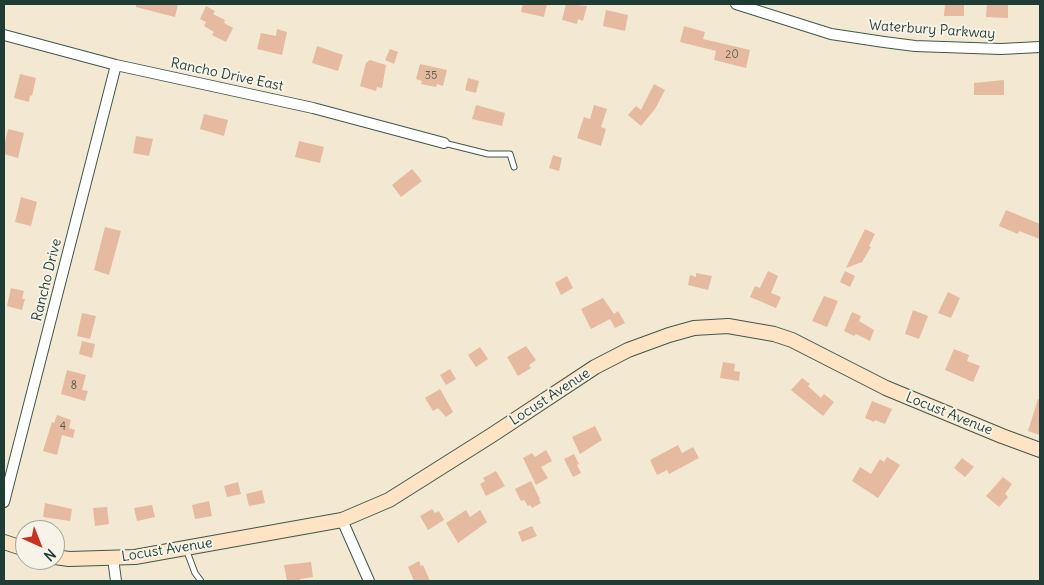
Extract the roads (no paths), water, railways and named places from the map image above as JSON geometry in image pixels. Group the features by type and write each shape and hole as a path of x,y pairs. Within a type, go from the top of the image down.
{"street":[{"name":"Waterbury Parkway","path":"736,4 831,34 884,42 915,46 1002,50 1040,47"},
{"name":"Rancho Drive East","path":"4,36 116,65 312,108 444,142"},
{"name":"Rancho Drive","path":"4,502 116,65"},
{"name":"Locust Avenue","path":"65,558 135,557 342,520 389,500 595,367 628,350 669,334 694,328 728,326 774,334 792,340 886,388 1040,450"},
{"path":"342,520 369,581"},
{"path":"113,558 116,581"}],"lane":[{"path":"444,142 488,154 510,154 514,167"},
{"path":"186,548 195,573 201,581"}]}
